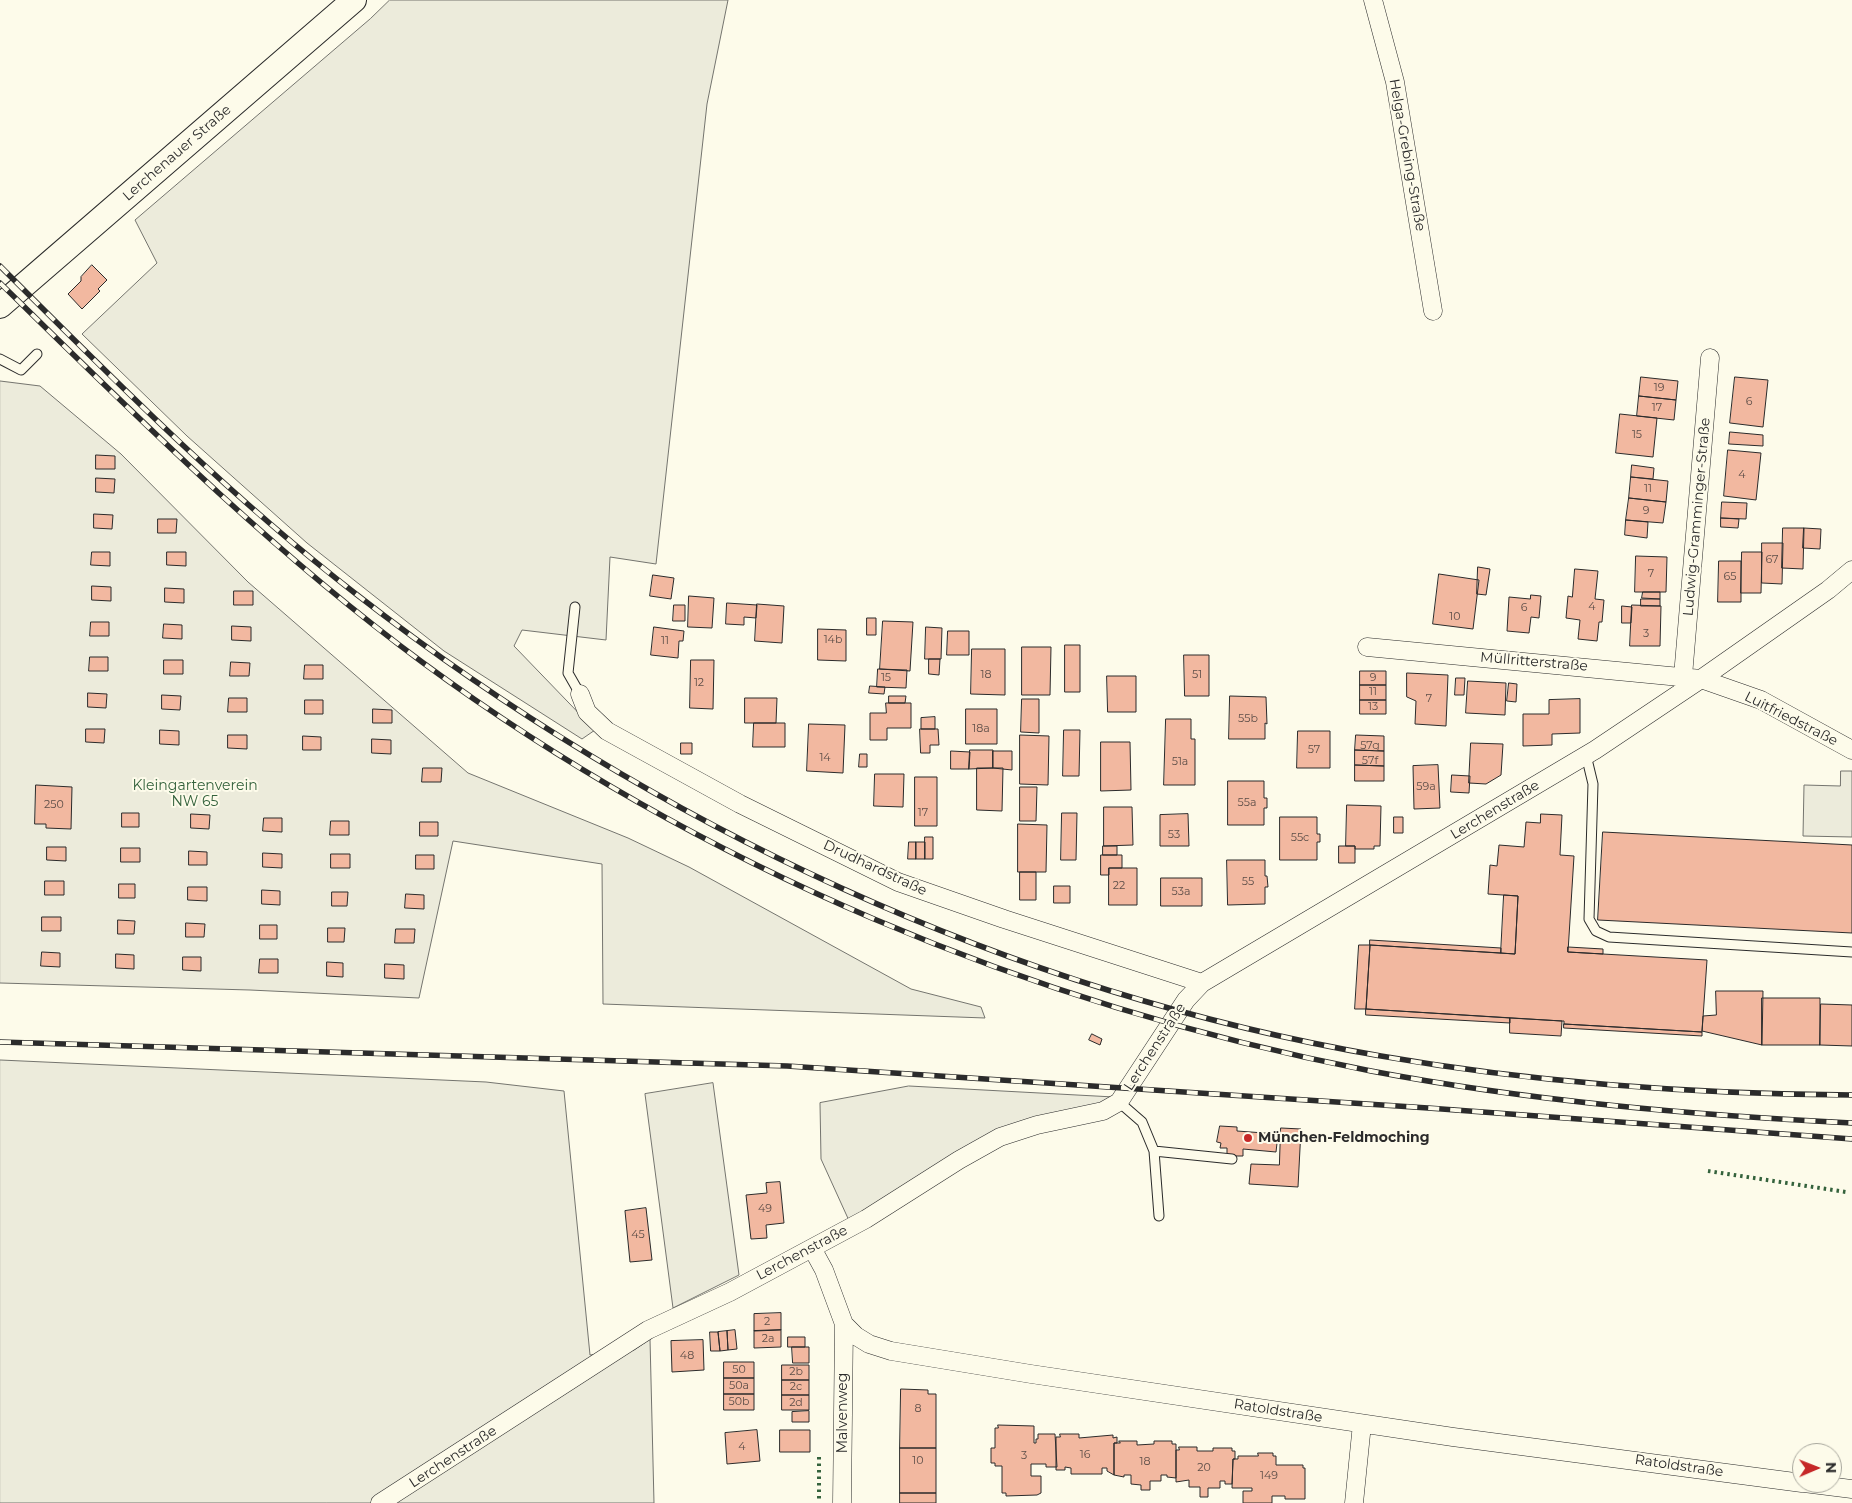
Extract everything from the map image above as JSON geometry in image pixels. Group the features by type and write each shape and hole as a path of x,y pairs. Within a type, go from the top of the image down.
{"main road":[{"name":"Lerchenauer Straße","path":"0,306 354,0"}],"street":[{"name":"Helga-Grebing-Straße","path":"1373,0 1395,82 1433,311"},
{"name":"Ludwig-Gramminger-Straße","path":"1683,676 1710,358"},
{"name":"Lerchenstraße","path":"380,1503 648,1330 730,1292 866,1219 959,1160 1000,1137 1037,1125 1103,1111 1119,1102 1186,1000 1202,983 1586,755 1701,679 1828,590 1852,570"},
{"name":"Müllritterstraße","path":"1367,647 1701,679"},
{"name":"Luitfriedstraße","path":"1701,679 1761,700 1852,750"},
{"name":"Drudhardstraße","path":"580,694 587,712 607,731 740,804 898,882 986,913 1202,983"},
{"name":"Ratoldstraße","path":"812,1248 824,1270 844,1324 856,1336 869,1344 891,1350 1362,1424 1792,1482"},
{"name":"Malvenweg","path":"842,1503 844,1324"},
{"path":"1354,1503 1362,1424"}],"lane":[{"path":"0,359 21,370 36,354"},
{"path":"575,607 568,672 580,694"},
{"path":"1586,755 1593,784 1589,919 1596,932 1609,936 1852,952"},
{"path":"1119,1102 1142,1122 1154,1152 1159,1216"},
{"path":"1154,1152 1232,1159"}],"green space":[{"path":"390,0 728,0 707,104 656,564 610,557 606,640 522,630 514,646 595,730 582,739 444,651 307,543 187,436 82,334 157,263 135,220"},
{"name":"Kleingartenverein NW 65","path":"0,381 40,386 121,454 248,582 468,773 628,838 689,867 911,989 981,1007 985,1018 603,1004 602,864 453,841 419,998 250,990 0,983"},
{"path":"1841,771 1852,771 1852,837 1803,836 1804,785 1840,786"},
{"path":"0,1060 486,1082 564,1091 590,1355 634,1350 650,1339 654,1503 0,1503"},
{"path":"713,1083 739,1275 673,1308 645,1094"},
{"path":"909,1086 1114,1097 1111,1109 1009,1132 851,1225 821,1159 820,1103"}],"building":[{"path":"92,265 107,280 98,289 100,291 82,309 68,294 81,281 81,277"},
{"path":"1641,377 1678,381 1676,400 1639,396"},
{"path":"1735,377 1768,380 1763,427 1730,423"},
{"path":"1639,396 1676,400 1674,420 1637,416"},
{"path":"1620,414 1657,418 1653,457 1616,453"},
{"path":"1730,432 1763,435 1763,446 1729,444"},
{"path":"1728,450 1761,453 1756,500 1724,496"},
{"path":"96,455 115,456 115,469 96,469"},
{"path":"1632,465 1654,468 1653,479 1631,477"},
{"path":"1631,477 1668,481 1666,502 1629,498"},
{"path":"96,478 115,479 114,493 96,492"},
{"path":"1629,498 1666,502 1663,523 1626,520"},
{"path":"1722,502 1747,503 1746,519 1721,518"},
{"path":"94,514 113,515 112,529 94,528"},
{"path":"1721,518 1739,519 1738,528 1721,527"},
{"path":"158,519 177,519 176,533 158,533"},
{"path":"1626,520 1648,522 1647,538 1625,535"},
{"path":"1783,528 1804,528 1803,569 1782,568"},
{"path":"1804,528 1821,529 1820,549 1803,548"},
{"path":"1762,543 1783,543 1782,584 1762,583"},
{"path":"92,552 110,552 110,566 91,565"},
{"path":"167,552 186,552 186,566 167,565"},
{"path":"1742,552 1762,552 1761,593 1741,593"},
{"path":"1636,556 1667,557 1666,592 1635,592"},
{"path":"1719,561 1741,561 1741,602 1718,602"},
{"path":"1478,567 1490,569 1486,595 1477,594"},
{"path":"1575,569 1598,571 1595,599 1604,600 1602,622 1599,622 1597,641 1578,639 1580,620 1566,618 1568,596 1572,597"},
{"path":"1439,574 1479,580 1473,629 1433,624"},
{"path":"653,575 674,578 671,599 650,596"},
{"path":"92,586 111,587 111,601 92,600"},
{"path":"165,588 184,589 184,603 165,602"},
{"path":"234,591 253,591 253,605 234,605"},
{"path":"1643,592 1660,592 1660,599 1642,598"},
{"path":"1531,595 1541,596 1539,618 1531,617 1529,633 1507,631 1509,597 1530,599"},
{"path":"689,596 714,598 712,628 688,627"},
{"path":"1641,599 1660,599 1660,606 1641,606"},
{"path":"727,603 757,605 756,618 744,617 744,625 726,624"},
{"path":"757,604 784,606 782,643 755,641"},
{"path":"674,605 685,605 685,621 673,621"},
{"path":"1632,605 1661,606 1660,646 1630,646"},
{"path":"1622,606 1632,607 1631,623 1622,623"},
{"path":"867,618 876,618 876,635 867,635"},
{"path":"883,621 913,622 910,671 880,669"},
{"path":"91,622 109,622 109,636 90,636"},
{"path":"164,624 182,625 182,639 163,638"},
{"path":"232,626 251,627 251,641 232,640"},
{"path":"654,627 684,631 683,641 679,641 678,658 651,655"},
{"path":"926,627 942,628 941,659 925,659"},
{"path":"818,629 846,630 846,661 818,660"},
{"path":"948,631 969,631 969,655 947,655"},
{"path":"1065,645 1080,645 1080,692 1065,692"},
{"path":"1022,647 1051,647 1050,695 1022,695"},
{"path":"972,649 1005,649 1005,695 971,694"},
{"path":"1184,655 1209,655 1209,696 1185,696"},
{"path":"90,657 108,657 108,671 89,671"},
{"path":"929,659 940,659 939,675 929,674"},
{"path":"164,660 183,660 183,674 164,674"},
{"path":"691,660 714,660 713,709 690,708"},
{"path":"231,662 250,663 249,676 230,676"},
{"path":"305,665 323,665 323,679 304,679"},
{"path":"878,669 907,670 906,688 877,687"},
{"path":"1360,671 1386,671 1386,685 1360,685"},
{"path":"1407,673 1448,675 1446,726 1415,724 1416,701 1407,697"},
{"path":"1107,676 1136,676 1136,712 1108,712"},
{"path":"1456,678 1465,678 1464,695 1455,695"},
{"path":"1468,681 1506,683 1505,715 1466,713"},
{"path":"1509,683 1517,684 1516,702 1507,701"},
{"path":"1360,685 1386,685 1386,700 1360,700"},
{"path":"870,686 885,687 884,694 869,693"},
{"path":"88,693 107,694 106,708 88,707"},
{"path":"162,695 181,696 180,710 162,709"},
{"path":"889,696 906,696 905,703 889,703"},
{"path":"1230,696 1266,697 1267,724 1265,723 1265,739 1229,739"},
{"path":"229,698 247,698 247,712 228,712"},
{"path":"745,698 777,698 776,723 745,723"},
{"path":"1022,699 1039,699 1039,733 1021,732"},
{"path":"1580,699 1580,733 1552,734 1552,745 1523,746 1523,714 1549,714 1549,700"},
{"path":"305,700 323,700 323,714 305,714"},
{"path":"1360,700 1386,700 1386,714 1360,714"},
{"path":"886,703 911,703 911,728 887,728 887,740 870,740 870,713 886,713"},
{"path":"373,709 392,710 392,723 373,723"},
{"path":"966,709 997,709 997,744 966,744"},
{"path":"935,717 935,729 921,729 921,718"},
{"path":"1166,719 1191,719 1191,739 1195,739 1195,785 1164,785"},
{"path":"754,723 785,723 785,747 753,747"},
{"path":"809,724 845,725 843,773 807,771"},
{"path":"86,729 105,729 104,743 86,742"},
{"path":"920,729 938,729 939,745 930,745 930,753 921,753"},
{"path":"160,730 179,731 179,745 160,744"},
{"path":"1064,730 1080,730 1079,776 1063,776"},
{"path":"1298,731 1330,731 1330,768 1297,768"},
{"path":"228,735 247,735 247,749 228,748"},
{"path":"1020,735 1049,736 1048,785 1020,784"},
{"path":"1356,735 1384,736 1384,751 1355,750"},
{"path":"303,736 321,737 321,750 303,750"},
{"path":"372,739 391,740 391,754 372,753"},
{"path":"1101,742 1130,742 1131,790 1101,791"},
{"path":"681,743 692,743 692,754 681,754"},
{"path":"1471,743 1503,744 1501,775 1486,784 1469,783"},
{"path":"970,750 993,750 993,768 969,769"},
{"path":"1355,750 1384,751 1384,766 1355,765"},
{"path":"951,751 970,752 969,769 951,769"},
{"path":"993,751 1012,751 1012,770 993,768"},
{"path":"860,754 867,754 867,767 859,767"},
{"path":"1355,765 1384,766 1384,781 1355,781"},
{"path":"1438,765 1440,808 1414,809 1413,766"},
{"path":"423,768 442,768 441,782 422,782"},
{"path":"977,768 1003,768 1002,811 977,810"},
{"path":"875,774 904,774 903,807 874,806"},
{"path":"1452,775 1470,776 1469,793 1451,792"},
{"path":"915,777 937,777 937,826 915,826"},
{"path":"1228,781 1264,781 1264,798 1267,798 1267,808 1264,808 1264,825 1228,825"},
{"path":"36,785 72,787 71,829 46,828 46,824 35,824"},
{"path":"1020,787 1037,787 1036,821 1020,821"},
{"path":"1347,805 1381,806 1380,846 1374,846 1374,849 1355,849 1355,846 1346,846"},
{"path":"1104,807 1132,807 1133,845 1104,846"},
{"path":"122,813 139,813 139,827 122,827"},
{"path":"1062,813 1077,813 1076,860 1061,860"},
{"path":"191,814 210,815 209,829 191,828"},
{"path":"1188,814 1189,846 1160,846 1160,815"},
{"path":"1541,814 1562,815 1560,855 1574,856 1568,952 1707,960 1702,1032 1564,1024 1564,1021 1366,1009 1370,945 1515,954 1518,896 1488,894 1490,865 1497,866 1499,845 1524,847 1526,822 1540,823"},
{"path":"1280,817 1317,817 1317,834 1320,834 1320,842 1317,842 1317,860 1280,860"},
{"path":"1394,817 1403,817 1403,833 1394,833"},
{"path":"264,818 282,818 282,832 263,831"},
{"path":"331,821 349,821 349,835 330,835"},
{"path":"420,822 438,822 438,836 420,836"},
{"path":"1018,824 1047,825 1046,872 1018,872"},
{"path":"1603,832 1852,845 1852,933 1598,920"},
{"path":"925,837 933,837 933,859 925,859"},
{"path":"909,842 916,842 916,859 908,859"},
{"path":"916,842 925,842 925,859 916,859"},
{"path":"1103,846 1117,846 1117,855 1103,855"},
{"path":"1339,846 1355,846 1355,863 1339,863"},
{"path":"47,847 66,847 66,861 47,860"},
{"path":"121,848 140,848 140,862 121,862"},
{"path":"189,851 207,852 207,865 189,865"},
{"path":"263,853 282,854 282,868 263,867"},
{"path":"331,854 350,854 350,868 331,868"},
{"path":"416,855 434,855 434,869 416,869"},
{"path":"1101,855 1122,855 1122,868 1109,868 1109,875 1101,875"},
{"path":"1227,860 1265,860 1265,876 1267,876 1268,887 1265,887 1265,904 1228,905"},
{"path":"1109,868 1137,868 1137,905 1109,905"},
{"path":"1020,872 1036,872 1036,900 1020,900"},
{"path":"1161,878 1202,878 1202,906 1161,906"},
{"path":"45,881 64,881 64,895 45,895"},
{"path":"119,884 135,884 135,898 119,898"},
{"path":"1054,886 1070,886 1070,903 1054,903"},
{"path":"188,887 207,887 207,901 188,900"},
{"path":"262,890 280,891 280,905 262,904"},
{"path":"332,892 348,892 347,906 332,906"},
{"path":"406,894 424,895 424,909 405,908"},
{"path":"1504,895 1518,896 1515,954 1501,953"},
{"path":"42,917 61,917 61,931 42,931"},
{"path":"118,920 135,921 134,934 118,934"},
{"path":"186,923 205,924 204,937 186,937"},
{"path":"260,925 277,925 277,939 260,939"},
{"path":"328,928 345,928 344,942 328,942"},
{"path":"396,929 415,929 414,943 395,943"},
{"path":"1370,940 1501,948 1501,953 1370,945"},
{"path":"1359,945 1370,945 1366,1009 1355,1009"},
{"path":"1568,947 1603,949 1603,954 1568,952"},
{"path":"42,952 60,953 60,967 41,966"},
{"path":"116,954 134,955 134,969 116,968"},
{"path":"183,957 201,957 201,971 183,970"},
{"path":"260,959 278,959 278,973 259,973"},
{"path":"327,962 343,963 343,977 327,976"},
{"path":"385,964 404,965 404,979 385,978"},
{"path":"1716,991 1763,991 1762,1045 1702,1031 1703,1016 1716,1015"},
{"path":"1762,998 1820,998 1820,1045 1762,1045"},
{"path":"1821,1004 1852,1005 1852,1046 1820,1045"},
{"path":"1366,1009 1510,1018 1510,1023 1366,1015"},
{"path":"1510,1018 1562,1021 1561,1036 1510,1033"},
{"path":"1564,1024 1702,1032 1702,1036 1564,1028"},
{"path":"1092,1034 1102,1039 1100,1045 1089,1040"},
{"name":"München-Feldmoching","path":"1220,1126 1237,1127 1237,1131 1278,1134 1276,1152 1243,1149 1243,1156 1227,1156 1227,1148 1220,1148 1221,1143 1217,1142"},
{"path":"1281,1128 1301,1129 1298,1187 1249,1184 1251,1164 1279,1165"},
{"path":"780,1182 784,1223 766,1225 767,1238 751,1239 746,1195 767,1193 766,1183"},
{"path":"646,1208 652,1260 630,1262 625,1211"},
{"path":"781,1313 781,1330 754,1331 754,1314"},
{"path":"735,1330 737,1349 728,1350 727,1331"},
{"path":"781,1330 781,1347 754,1348 754,1331"},
{"path":"727,1331 728,1350 720,1351 718,1332"},
{"path":"710,1332 718,1332 720,1351 711,1351"},
{"path":"788,1337 805,1337 805,1347 788,1347"},
{"path":"703,1340 704,1370 672,1372 671,1341"},
{"path":"792,1347 809,1347 809,1363 793,1363"},
{"path":"724,1362 754,1362 754,1378 724,1378"},
{"path":"782,1365 809,1365 809,1380 782,1380"},
{"path":"724,1378 754,1378 754,1394 724,1394"},
{"path":"782,1380 809,1380 809,1395 782,1395"},
{"path":"901,1389 928,1390 928,1394 936,1394 936,1448 900,1448"},
{"path":"724,1394 754,1394 754,1410 724,1410"},
{"path":"782,1395 809,1395 809,1410 782,1410"},
{"path":"809,1411 809,1422 792,1422 792,1412"},
{"path":"998,1425 1034,1426 1034,1443 1038,1439 1038,1434 1055,1434 1057,1467 1046,1467 1046,1464 1031,1464 1031,1476 1041,1476 1041,1493 1037,1495 1006,1496 1006,1493 1002,1493 1002,1466 995,1466 995,1463 991,1463 991,1448 995,1448 995,1428 998,1428"},
{"path":"757,1430 760,1461 727,1464 725,1433"},
{"path":"780,1430 810,1430 810,1452 780,1452"},
{"path":"1060,1434 1079,1434 1079,1438 1113,1435 1113,1438 1117,1437 1117,1443 1114,1443 1114,1475 1107,1471 1107,1468 1102,1468 1102,1474 1071,1474 1071,1468 1065,1467 1065,1470 1056,1470 1056,1437 1060,1437"},
{"path":"1119,1441 1137,1441 1137,1445 1154,1444 1154,1441 1172,1441 1172,1444 1176,1444 1176,1478 1161,1475 1161,1481 1150,1481 1150,1490 1141,1490 1141,1485 1131,1484 1131,1475 1124,1475 1124,1477 1114,1475 1114,1443 1120,1443"},
{"path":"1179,1447 1197,1447 1197,1451 1213,1451 1213,1448 1232,1448 1232,1451 1235,1451 1235,1459 1233,1459 1232,1484 1225,1484 1225,1481 1220,1481 1220,1488 1208,1488 1208,1497 1200,1497 1200,1487 1189,1487 1189,1480 1176,1482 1176,1450 1179,1450"},
{"path":"900,1448 936,1448 936,1493 900,1493"},
{"path":"1258,1453 1273,1453 1273,1456 1276,1456 1276,1465 1303,1465 1303,1468 1305,1468 1305,1499 1285,1499 1285,1496 1272,1496 1272,1503 1243,1503 1243,1491 1252,1491 1252,1488 1232,1488 1233,1459 1238,1459 1238,1456 1258,1456"},
{"path":"900,1493 936,1493 936,1503 900,1503"}],"railway":[{"path":"0,266 129,394 217,477 262,517 356,594 470,678 589,755 713,825 840,888 972,943 1106,989 1242,1027 1381,1056 1498,1073 1616,1085 1734,1092 1852,1095"},
{"path":"0,283 153,432 257,527 311,574 422,662 529,736 641,804 756,865 874,919 995,967 1119,1008 1244,1043 1371,1071 1431,1082 1551,1099 1731,1116 1852,1123"},
{"path":"0,1042 787,1066 1428,1108 1852,1139"}],"hedge":[{"path":"1708,1171 1846,1192"},
{"path":"819,1457 819,1502"}],"place":[{"name":"München-Feldmoching","path":"1248,1138"}]}
